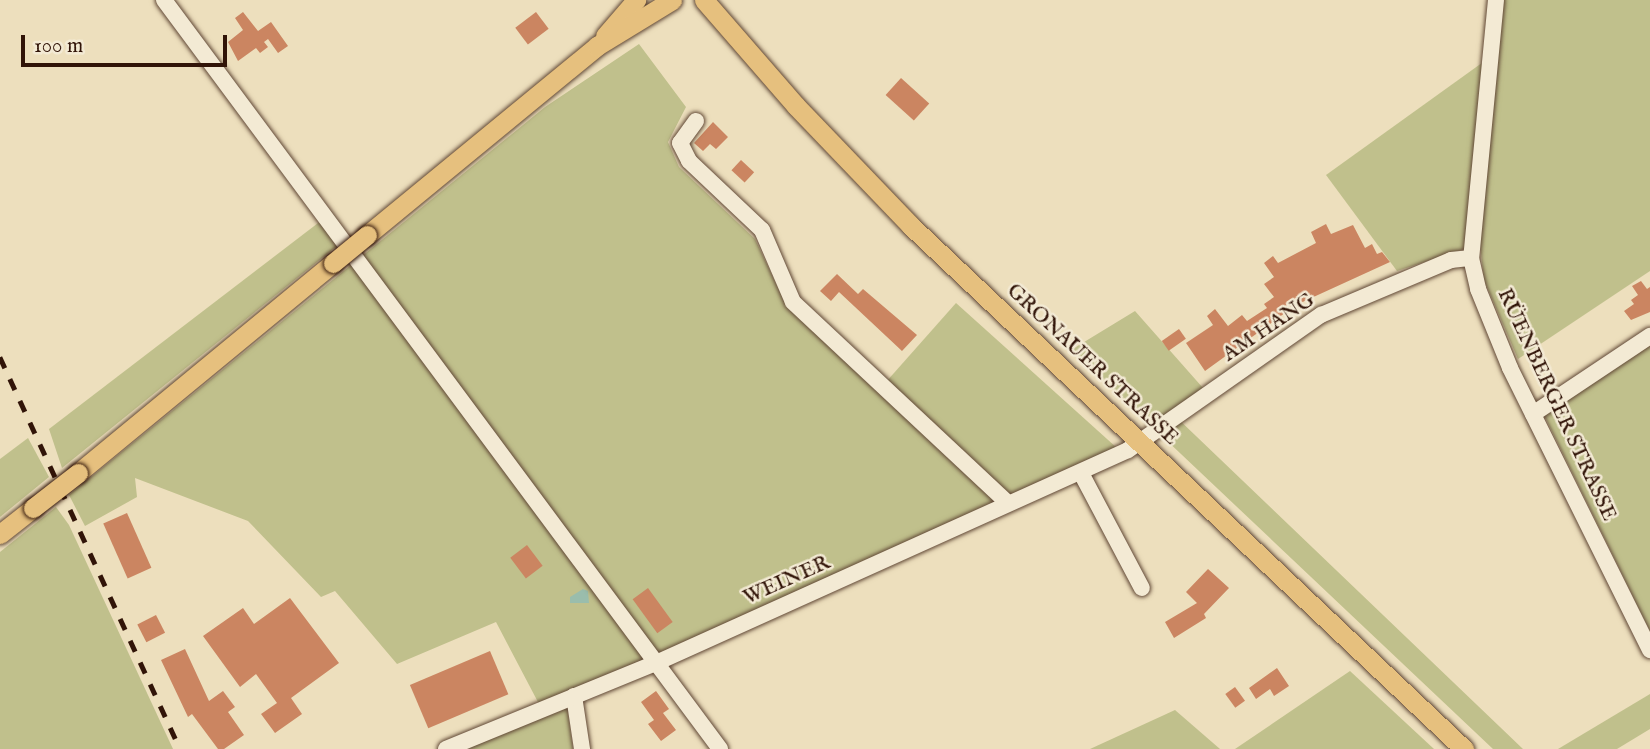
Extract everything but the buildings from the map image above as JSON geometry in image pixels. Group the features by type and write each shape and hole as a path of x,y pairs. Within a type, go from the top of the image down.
{"main road":[{"path":"0,534 78,474 597,46 672,0"},
{"name":"GRONAUER STRASSE","path":"704,0 796,106 910,225 1464,749"},
{"path":"597,46 632,2"}],"street":[{"path":"164,0 720,749"},
{"name":"RÜENBERGER STRASSE","path":"1496,0 1471,258 1478,289 1533,414 1650,650"},
{"path":"696,121 680,142 689,161 762,230 793,302 1009,503"},
{"name":"AM HANG","path":"1142,443 1321,315 1451,260 1471,258"},
{"path":"1533,414 1650,336"},
{"name":"WEINER","path":"446,749 656,663 1142,443"},
{"path":"1081,472 1142,588"},
{"path":"574,696 582,749"}],"green space":[{"path":"1501,0 1650,0 1650,271 1518,359 1484,280 1480,244"},
{"path":"639,44 686,107 668,142 679,167 755,239 786,305 1000,500 659,657 645,659 539,704 496,622 397,664 335,591 321,597 248,521 135,478 137,497 85,526 69,495 545,107"},
{"path":"1486,60 1467,248 1397,271 1326,175"},
{"path":"322,220 338,245 62,468 49,429"},
{"path":"956,303 1117,448 1008,498 886,382"},
{"path":"1135,311 1203,388 1173,414 1523,749 1493,749 1071,350"},
{"path":"1650,341 1650,631 1543,413"},
{"path":"28,438 49,477 0,517 0,459"},
{"path":"56,507 69,525 173,749 0,749 0,552"},
{"path":"1350,671 1434,749 1235,749"},
{"path":"1650,694 1650,729 1617,749 1558,749"},
{"path":"567,706 573,749 467,749"},
{"path":"1175,710 1220,749 1090,749"}],"shaded area":[{"path":"583,589 588,591 589,603 570,603 570,597"}],"railway":[{"path":"0,357 180,749"}]}
